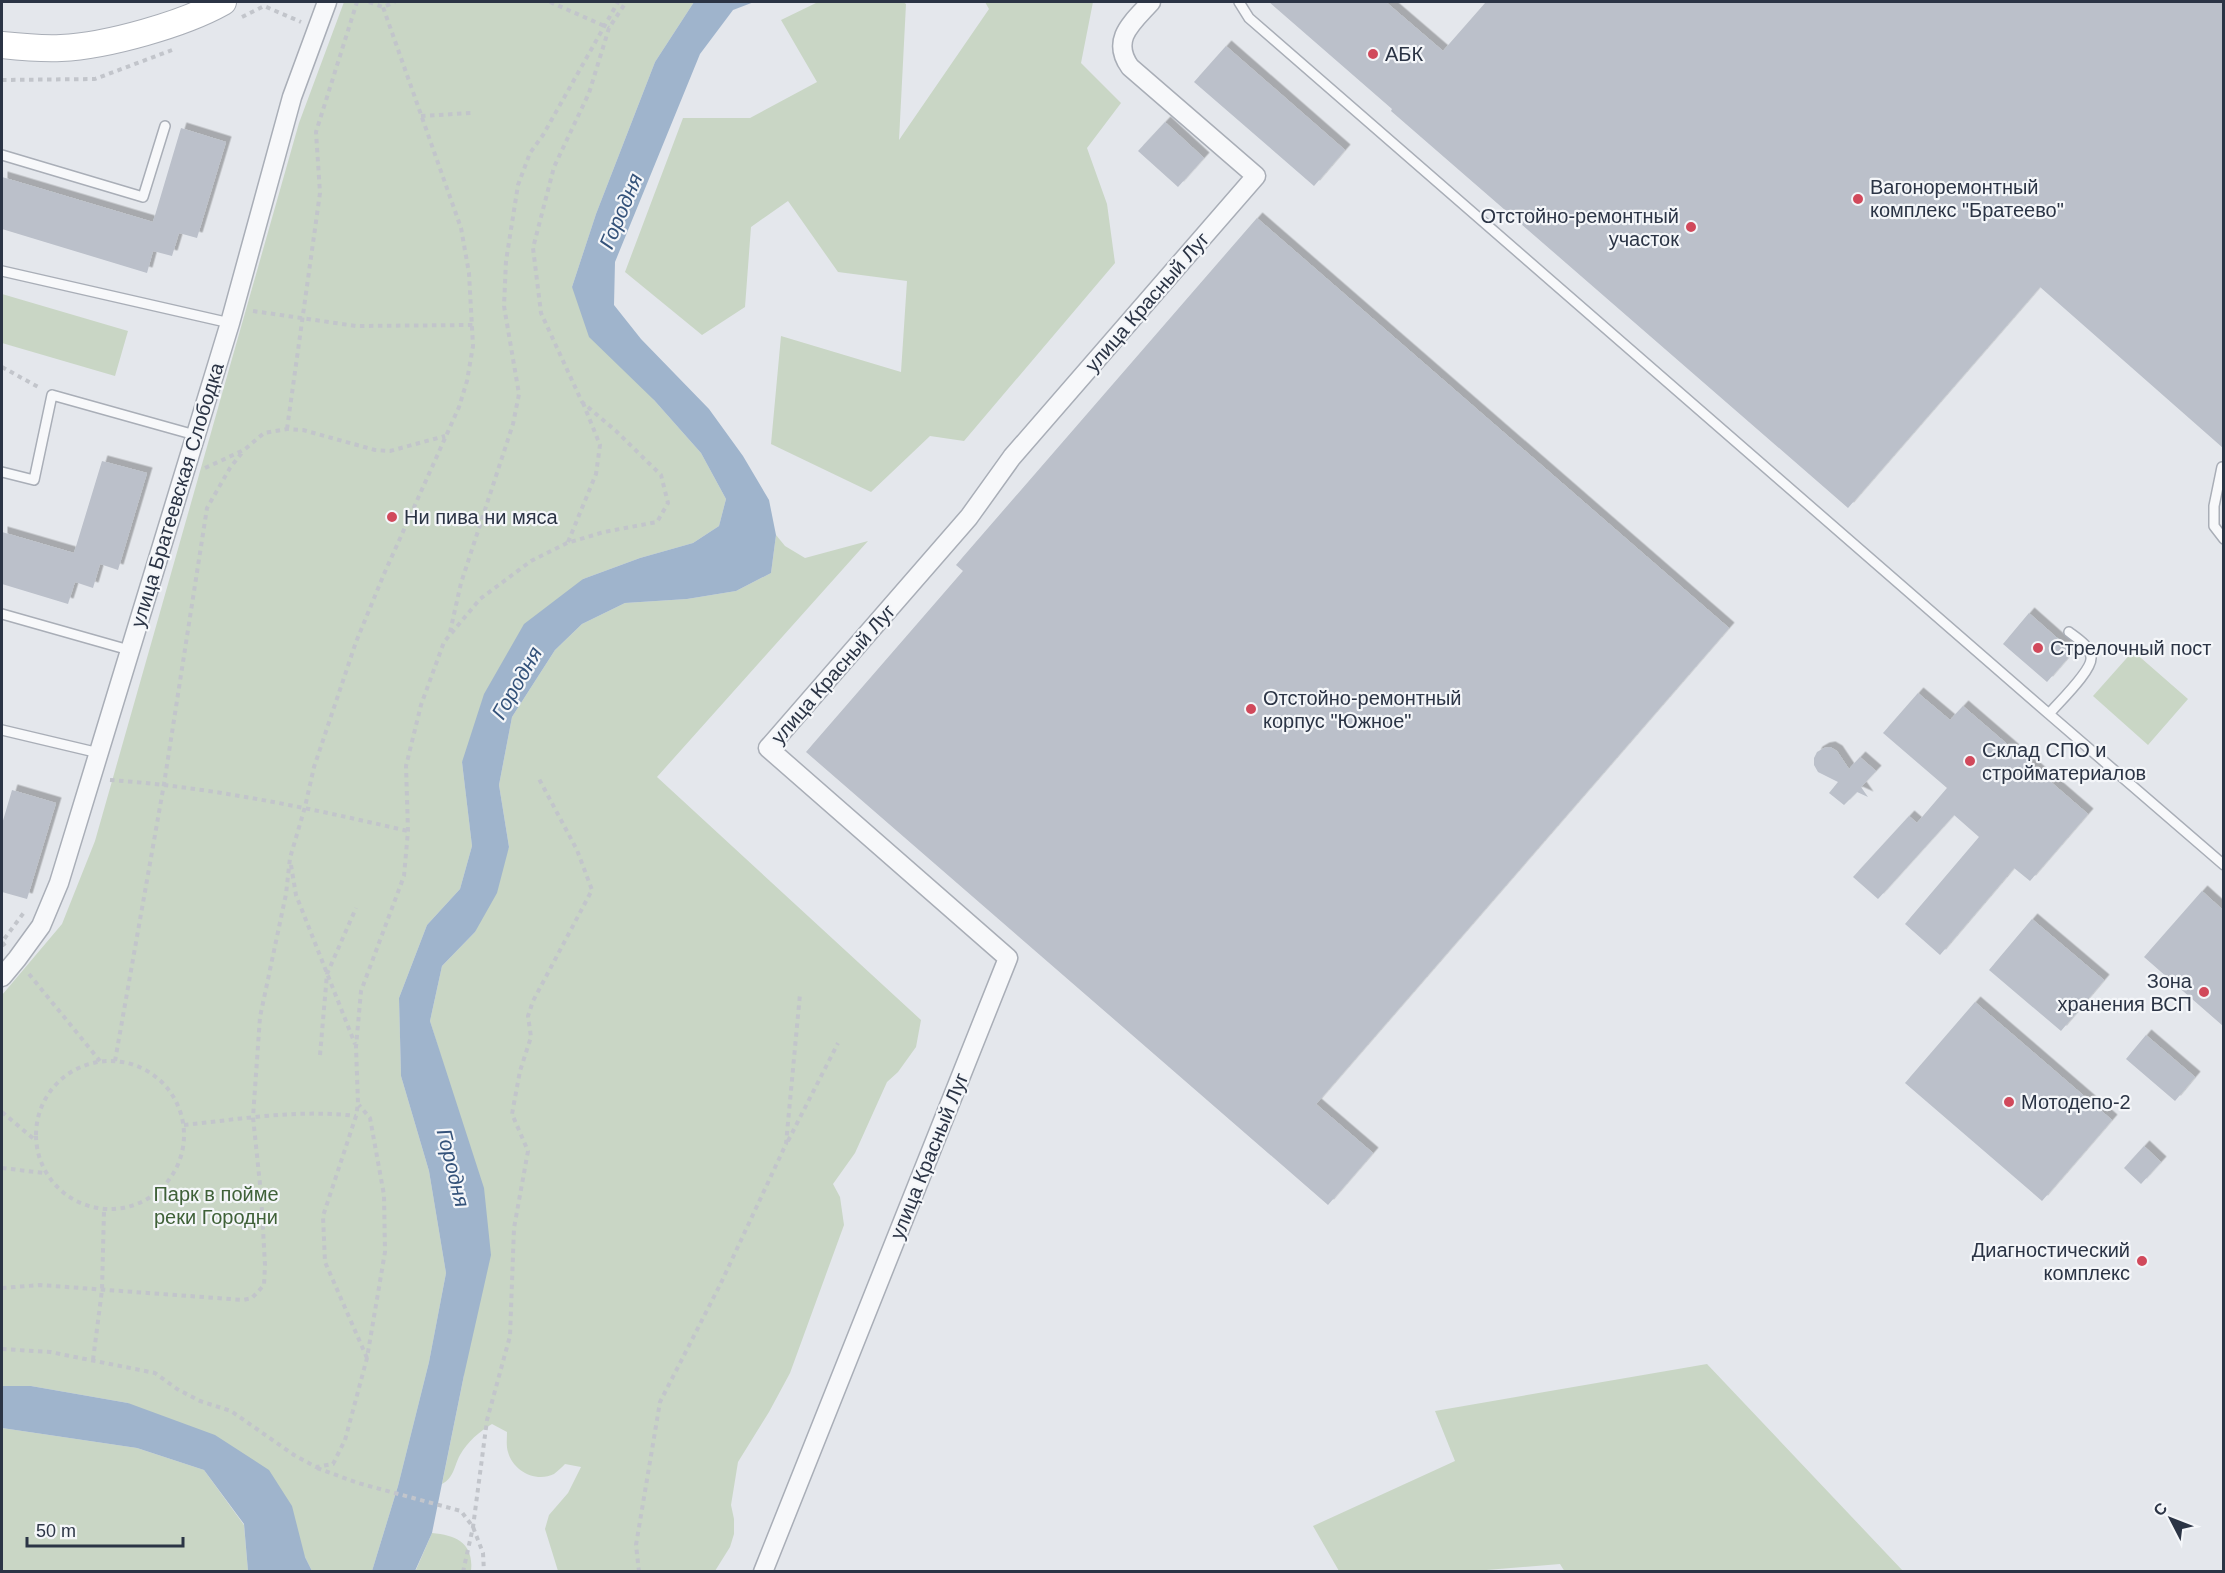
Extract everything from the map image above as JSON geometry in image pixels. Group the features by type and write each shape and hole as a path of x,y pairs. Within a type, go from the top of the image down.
{"street":[{"path":"2,45 34,48 91,45 160,27 193,16 223,2"},
{"name":"улица Братеевская Слободка","path":"9,970 41,926 59,883 232,315 292,97 327,2"},
{"name":"улица Красный Луг","path":"763,1572 1008,958 768,748 969,517 1012,457 1256,176 1130,67 1124,59 1121,49 1126,30 1151,2"}],"lane":[{"path":"1239,2 1249,18 2223,865"},
{"path":"2,155 142,197 165,126"},
{"path":"2,271 232,315"},
{"path":"2,472 34,480 52,395 195,435"},
{"path":"2222,467 2214,506 2214,526 2223,539"},
{"path":"2,614 129,650"},
{"path":"2049,714 2089,668 2092,658 2087,648 2069,632"},
{"path":"2,730 99,753"}],"path":[{"path":"287,429 321,193 316,132 357,2"},
{"path":"369,2 383,7 395,2"},
{"path":"550,2 609,28"},
{"path":"450,633 461,583 513,424 519,394 504,306 506,261 518,185 530,153 543,135 618,2"},
{"path":"567,543 596,474 600,445 541,313 533,248 554,167 589,93 609,28 626,2"},
{"path":"2,1288 40,1285 243,1300 252,1298 264,1285 261,1194 252,1117 260,1017 286,894 290,858 314,767 356,642 459,407 467,381 473,346 470,273 461,228 383,7"},
{"path":"420,116 471,113"},
{"path":"232,315 303,319 356,326 473,325"},
{"path":"2,367 52,395"},
{"path":"367,1358 326,1262 323,1216 356,1116 358,1104 356,1047 361,991 404,876 408,831 406,766 428,685 444,642 480,599 531,561 567,543 604,532 657,522 668,503 661,475 582,402"},
{"path":"115,1060 164,784 207,508 230,468 244,450 264,433 287,429 303,430 360,446 390,451 445,435"},
{"path":"203,469 244,450"},
{"path":"463,1572 473,1527 487,1420 510,1336 514,1228 528,1151 512,1114 520,1071 531,1037 528,1016 532,1001 592,890 577,850 538,777"},
{"path":"92,778 164,784 305,807 408,831"},
{"path":"290,858 296,895 356,1047"},
{"path":"320,1055 327,974 356,908"},
{"path":"9,970 100,1061"},
{"path":"786,1144 800,994"},
{"path":"639,1572 636,1545 660,1402 838,1043"},
{"path":"115,1060 143,1068 156,1076 175,1098 184,1125 182,1154 170,1181 148,1200 134,1206 104,1211 77,1203 64,1195 45,1173 39,1160 35,1140 38,1116 50,1090 72,1071 100,1061 115,1060"},
{"path":"316,1467 333,1464 345,1440 367,1358 385,1252 384,1195 370,1118 358,1104"},
{"path":"2,1112 35,1140"},
{"path":"184,1125 265,1115 356,1116"},
{"path":"2,1168 45,1173"},
{"path":"93,1360 102,1290 104,1211"},
{"path":"2,1349 50,1352 155,1373 177,1389 200,1401 231,1411 294,1455 316,1467 358,1483 461,1511 473,1527 483,1553 484,1572"}],"green space":[{"name":"Парк в пойме реки Городни","path":"344,2 694,2 655,62 596,214 572,287 654,400 701,453 726,499 719,526 693,543 640,558 583,579 462,762 472,846 460,889 427,925 399,998 401,1076 429,1171 446,1273 429,1362 398,1486 372,1571 312,1571 305,1557 128,1403 31,1386 2,1386 2,995 62,924 95,841 299,123"},
{"path":"818,2 903,2 906,4 899,140 989,9 985,2 1093,2 1081,63 1121,103 1087,148 1107,204 1115,263 964,441 930,436 871,492 771,444 781,336 901,372 907,281 838,272 788,201 751,227 745,307 702,335 625,272 683,118 750,118 817,82 781,20"},
{"path":"2,294 128,331 115,376 2,343"},
{"path":"776,535 785,546 805,558 868,541 657,777 921,1020 916,1047 898,1072 887,1082 855,1153 833,1184 840,1197 844,1225 790,1373 738,1462 731,1505 734,1534 730,1547 715,1571 558,1571 545,1529 549,1515 568,1493 581,1467 565,1464 554,1474 547,1476 526,1474 511,1459 507,1447 507,1432 492,1424 467,1445 451,1475 442,1484 464,1375 454,1099 430,1021 442,966 475,932 509,847 499,785 512,717 555,650 582,624 625,603 687,599 736,591 771,573"},
{"path":"2133,651 2188,699 2148,745 2093,696"},
{"path":"1707,1364 1903,1571 1565,1572 1560,1564 1462,1572 1339,1571 1313,1526 1455,1461 1435,1411"},
{"path":"2,1428 137,1448 204,1470 244,1525 248,1571 2,1571"},
{"path":"432,1533 449,1536 462,1543 470,1554 471,1571 415,1572"}],"water":[{"name":"Городня","path":"694,2 754,2 733,10 700,54 615,262 614,305 641,339 709,409 743,456 769,500 776,535 771,573 736,591 687,599 625,603 582,624 555,650 512,717 499,785 509,847 497,893 475,932 442,966 430,1021 484,1188 491,1255 432,1533 415,1571 372,1571 398,1486 429,1362 446,1273 429,1171 401,1076 399,998 427,925 460,889 472,846 462,762 484,694 524,624 583,579 640,558 693,543 719,526 726,499 701,453 654,400 589,337 572,287 596,214 655,62"},
{"path":"2,1386 31,1386 128,1403 215,1435 269,1470 292,1506 305,1557 312,1571 248,1571 244,1524 204,1470 137,1448 2,1428"}],"building":[{"name":"Вагоноремонтный комплекс \"Братеево\"","path":"1269,2 1386,2 1443,51 1486,2 2223,2 2223,448 2040,287 1848,508"},
{"path":"1226,46 1345,150 1314,186 1194,82"},
{"path":"1165,122 1204,158 1178,187 1138,151"},
{"path":"181,128 226,142 197,238 179,233 172,256 153,251 147,273 2,229 2,177 153,222"},
{"name":"Отстойно-ремонтный корпус \"Южное\"","path":"1257,218 1729,628 1316,1104 1373,1153 1328,1205 806,752 963,571 956,565"},
{"path":"102,461 147,473 118,570 100,564 93,588 75,582 68,604 2,584 2,532 74,553"},
{"name":"Стрелочный пост","path":"2029,613 2073,652 2047,682 2003,644"},
{"name":"Склад СПО и стройматериалов","path":"1918,693 1950,720 1963,706 2088,814 2030,881 2014,868 1940,955 1905,924 1979,837 1954,815 1878,899 1853,877 1909,816 1917,823 1947,788 1883,733"},
{"path":"1830,747 1837,751 1849,769 1860,757 1876,771 1861,787 1868,797 1857,792 1844,805 1829,793 1838,782 1818,772 1814,765 1814,758 1817,752"},
{"path":"12,790 56,803 27,899 2,892 2,824"},
{"name":"Зона хранения ВСП","path":"2202,891 2223,910 2223,1026 2144,957"},
{"path":"2032,919 2104,980 2061,1031 1989,970"},
{"name":"Мотодепо-2","path":"1975,1002 2112,1120 2042,1201 1905,1083"},
{"path":"2146,1035 2195,1077 2175,1101 2126,1059"},
{"path":"2144,1146 2161,1162 2141,1184 2124,1168"}],"place":[{"name":"АБК","path":"1373,54"},
{"name":"Вагоноремонтный комплекс \"Братеево\"","path":"1858,199"},
{"name":"Отстойно-ремонтный участок","path":"1691,227"},
{"name":"Ни пива ни мяса","path":"392,517"},
{"name":"Стрелочный пост","path":"2038,648"},
{"name":"Отстойно-ремонтный корпус \"Южное\"","path":"1251,709"},
{"name":"Склад СПО и стройматериалов","path":"1970,761"},
{"name":"Зона хранения ВСП","path":"2204,992"},
{"name":"Мотодепо-2","path":"2009,1102"},
{"name":"Диагностический комплекс","path":"2142,1261"}]}
